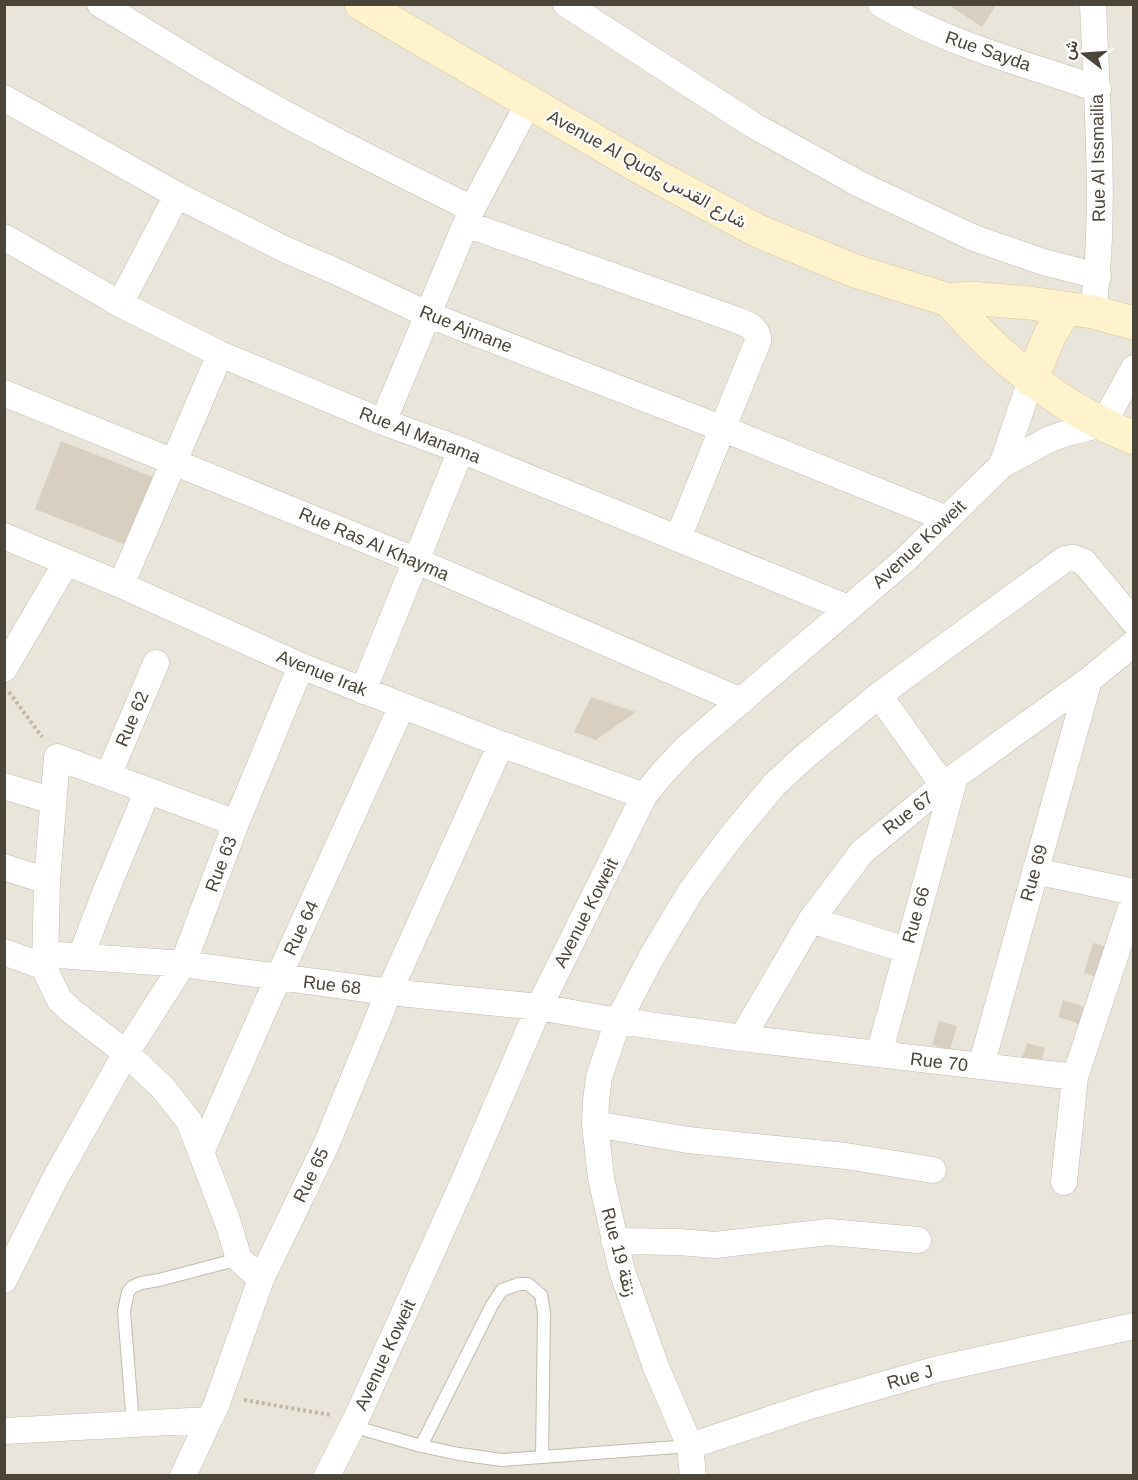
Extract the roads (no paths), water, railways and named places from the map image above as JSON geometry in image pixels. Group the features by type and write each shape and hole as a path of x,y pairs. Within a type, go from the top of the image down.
{"main road":[{"name":"Avenue Al Quds شارع القدس","path":"360,4 645,171 758,231 855,271 949,300 1001,299 1079,310 1134,323"},
{"path":"949,300 966,321 1031,380 1052,395 1103,424 1134,438"},
{"path":"1031,380 1048,337 1079,310"}],"street":[{"path":"100,4 249,93 469,216 731,318 756,330 759,334 758,341 678,538"},
{"path":"566,4 753,125 861,185 974,238 1043,262 1098,276"},
{"name":"Rue Sayda","path":"881,4 914,23 974,49 1098,89"},
{"name":"Rue Al Issmailia","path":"1079,310 1098,276 1100,195 1098,89 1093,4"},
{"name":"Rue Ajmane","path":"4,98 177,195 284,249 429,315 721,428 947,519"},
{"path":"383,422 469,216 528,104"},
{"path":"120,304 177,195"},
{"name":"Rue Al Manama","path":"4,237 120,304 220,354 383,422 461,450 848,608"},
{"path":"120,585 220,354"},
{"path":"1002,465 1050,439 1103,424 1134,368"},
{"path":"1002,465 1031,380"},
{"name":"Rue Ras Al Khayma","path":"4,393 417,561 741,701"},
{"path":"363,691 461,450"},
{"name":"Avenue Koweit","path":"327,1476 354,1423 463,1184 539,1007 645,796 686,748 906,559 1002,465"},
{"name":"Avenue Irak","path":"4,536 301,666 501,744 645,796"},
{"name":"Rue 19 زنقة","path":"693,1476 690,1446 656,1367 622,1271 602,1178 595,1124 599,1077 615,1020 691,891 730,838 774,785 879,695 1065,559 1074,558 1084,562 1134,622"},
{"path":"4,669 66,563"},
{"name":"Rue 67","path":"742,1038 811,920 862,852 949,781 1089,680 1134,643"},
{"name":"Rue 62","path":"108,776 156,663"},
{"name":"Rue 63","path":"4,1280 56,1177 126,1053 183,964 236,823 301,666"},
{"name":"Rue 69","path":"981,1066 1089,680"},
{"path":"879,695 949,781"},
{"name":"Rue 64","path":"202,1150 402,706"},
{"name":"Rue 65","path":"183,1476 219,1396 261,1279 327,1143 389,992 501,744"},
{"path":"236,823 57,757 46,881 45,960 53,989 70,1010 126,1053 163,1088 189,1121 228,1220 239,1259 261,1279"},
{"name":"Rue 66","path":"879,1054 949,781"},
{"path":"4,786 53,801"},
{"path":"81,956 147,792"},
{"path":"4,867 46,881"},
{"path":"1035,871 1134,892"},
{"path":"1064,1182 1074,1077 1134,899"},
{"path":"811,920 906,950"},
{"name":"Rue 68","path":"4,952 45,960 81,956 183,964 389,992 539,1007 582,1015"},
{"name":"Rue 70","path":"582,1015 742,1038 1074,1077"},
{"path":"595,1124 688,1140 846,1156 933,1170"},
{"path":"614,1241 715,1245 829,1232 918,1240"},
{"name":"Rue J","path":"690,1446 810,1406 938,1369 1134,1326"},
{"path":"4,1431 209,1420"}],"lane":[{"path":"133,1425 124,1311 128,1292 132,1287 141,1283 239,1259"},
{"path":"421,1446 492,1305 502,1290 519,1284 528,1284 541,1295 544,1313 542,1457"},
{"path":"354,1423 421,1446 502,1460 690,1446"}]}
